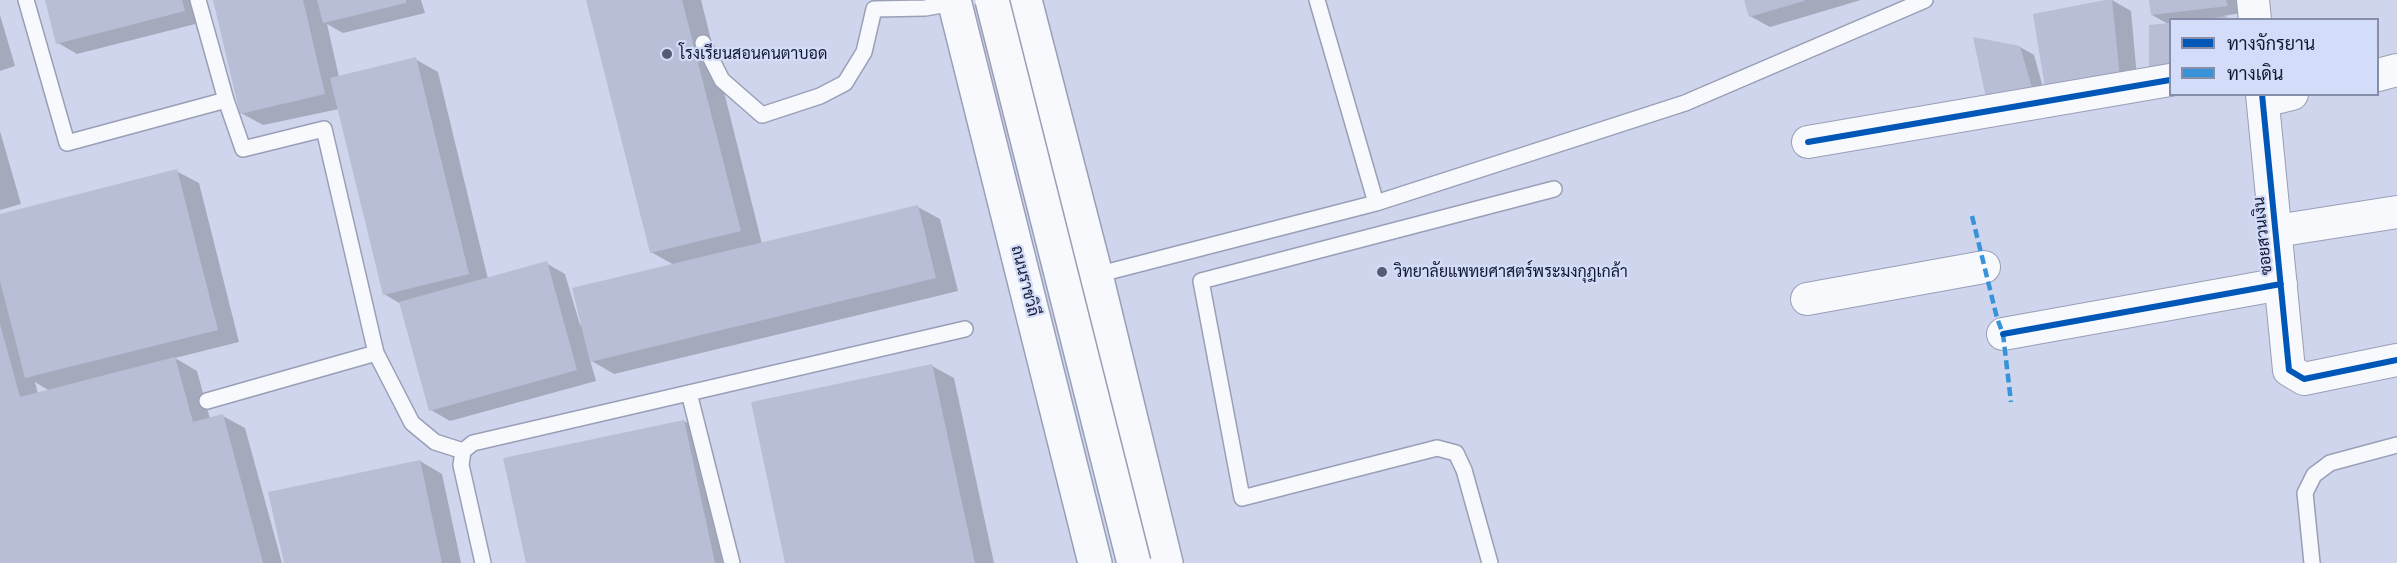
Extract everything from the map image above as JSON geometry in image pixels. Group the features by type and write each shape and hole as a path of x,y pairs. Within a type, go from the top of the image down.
{"main road":[{"path":"992,0 1134,563"},
{"path":"1025,0 1096,275 1166,563"},
{"name":"ถนนราชวิถี","path":"954,1 1095,563"},
{"path":"988,135 1054,112"}],"street":[{"path":"2253,0 2255,18"},
{"path":"2379,75 2397,70"},
{"path":"1808,142 2169,80"},
{"name":"ซอยสวนเงิน","path":"2273,97 2276,231 2289,370 2304,380 2397,360"},
{"path":"2276,231 2397,212"},
{"path":"1807,299 1984,267"},
{"path":"2003,334 2281,284"}],"lane":[{"path":"26,0 67,143 226,100"},
{"path":"198,0 226,100 243,149 324,129 376,353 412,423 435,442 463,451"},
{"path":"1317,0 1376,203"},
{"path":"1096,275 1376,203 1685,103 1925,0"},
{"path":"703,43 722,80 762,115 820,96 844,83 864,52 873,4 925,8 954,1"},
{"path":"1490,563 1464,470 1456,453 1437,448 1242,498 1201,281 1554,189"},
{"path":"483,563 461,465 463,451 473,443 966,329"},
{"path":"207,401 376,353"},
{"path":"689,393 732,563"},
{"path":"2312,563 2305,493 2314,475 2330,463 2397,445"}],"building":[{"path":"45,0 182,0 185,11 56,44"},
{"path":"213,0 303,0 325,94 240,114"},
{"path":"317,0 406,0 406,3 323,23"},
{"path":"586,0 682,0 741,231 650,253"},
{"path":"1744,0 1804,0 1804,1 1749,17"},
{"path":"2112,0 2120,78 2045,87 2033,14"},
{"path":"2149,0 2226,0 2228,6 2151,15"},
{"path":"2169,23 2169,70 2149,73 2149,25"},
{"path":"1973,37 2020,46 2033,91 1986,98"},
{"path":"416,57 469,274 383,295 330,78"},
{"path":"177,169 218,330 25,378 0,281 0,214"},
{"path":"918,205 936,278 590,362 572,288"},
{"path":"547,261 577,370 429,411 399,302"},
{"path":"0,324 20,397 175,357 193,422 223,414 263,563 0,563"},
{"path":"932,364 975,563 785,563 751,402"},
{"path":"684,420 715,563 526,563 503,458"},
{"path":"420,460 442,563 284,563 268,492"}],"marked path":[{"path":"1972,216 2003,334 2011,402"}],"cycle path":[{"path":"1808,142 2169,80"},
{"path":"2262,96 2289,370 2304,379 2397,360"},
{"path":"2003,334 2281,284"}],"place":[{"name":"โรงเรียนสอนคนตาบอด","path":"667,54"},
{"name":"วิทยาลัยแพทยศาสตร์พระมงกุฎเกล้า","path":"1382,272"}]}
